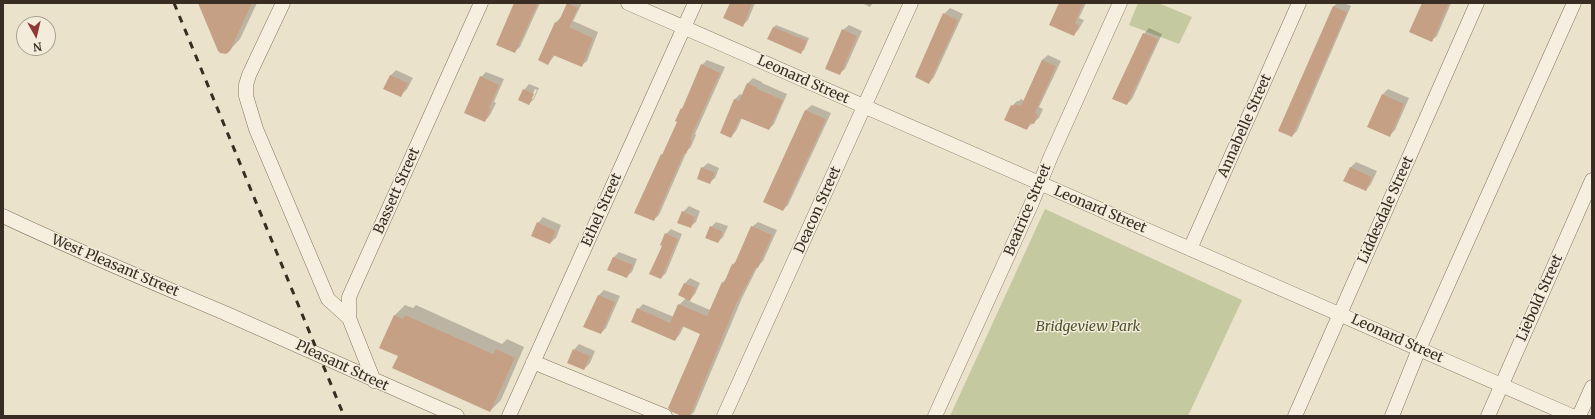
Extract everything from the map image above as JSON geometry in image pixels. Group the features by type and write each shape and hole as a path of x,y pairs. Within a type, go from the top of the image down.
{"street":[{"path":"283,3 246,85 246,96 256,129 328,299 349,318"},
{"name":"Bassett Street","path":"374,381 349,318 349,297 481,3"},
{"name":"Leonard Street","path":"628,3 1572,416"},
{"name":"Ethel Street","path":"509,416 695,3"},
{"name":"Deacon Street","path":"724,416 911,3"},
{"name":"Beatrice Street","path":"935,416 1120,3"},
{"name":"Annabelle Street","path":"1190,249 1299,3"},
{"name":"Liddesdale Street","path":"1295,416 1477,3"},
{"path":"1392,416 1419,349 1574,3"},
{"name":"Liebold Street","path":"1488,416 1592,180"},
{"name":"West Pleasant Street","path":"3,216 73,248 228,314"},
{"name":"Pleasant Street","path":"228,314 329,359 374,381 457,416"},
{"path":"533,362 665,416"},
{"path":"1579,416 1592,387"}],"green space":[{"path":"1138,3 1158,3 1192,17 1179,44 1129,25"},
{"name":"Bridgeview Park","path":"1045,209 1242,300 1188,416 950,416"}],"building":[{"path":"198,3 252,3 230,51 226,54 218,51"},
{"path":"514,3 538,3 515,53 496,45"},
{"path":"567,3 578,8 569,27 593,38 582,67 553,55 548,65 538,60 555,22 558,23"},
{"path":"730,3 752,3 743,27 723,18"},
{"path":"1059,3 1083,3 1075,24 1079,25 1074,36 1049,25"},
{"path":"1422,3 1449,3 1432,42 1409,32"},
{"path":"1333,6 1347,12 1292,137 1278,131"},
{"path":"943,13 958,20 929,84 915,77"},
{"path":"773,27 807,41 801,54 767,39"},
{"path":"842,29 857,36 840,75 825,69"},
{"path":"1143,33 1158,39 1127,105 1112,99"},
{"path":"1042,60 1056,66 1035,113 1038,115 1034,124 1030,123 1027,130 1004,120 1011,105 1014,106 1015,104 1021,106"},
{"path":"701,64 720,73 690,139 692,140 686,154 684,153 654,221 634,213 677,122 675,121 681,108 682,109"},
{"path":"390,75 408,83 401,97 383,89"},
{"path":"480,76 499,85 489,108 491,108 485,122 464,113"},
{"path":"747,83 783,100 769,130 740,118 731,138 720,133 734,99 739,101"},
{"path":"523,89 534,94 529,105 518,100"},
{"path":"1382,94 1404,104 1390,137 1367,127"},
{"path":"805,110 826,119 783,211 763,202"},
{"path":"701,167 715,173 710,184 697,179"},
{"path":"1350,167 1372,177 1366,191 1343,181"},
{"path":"682,211 695,217 691,228 677,223"},
{"path":"537,222 556,231 550,244 531,236"},
{"path":"710,226 723,232 718,243 705,238"},
{"path":"751,226 772,235 758,268 756,267 736,304 690,416 682,416 672,412 668,408 700,334 682,326 675,341 631,322 637,308 670,323 678,304 707,316 722,282 724,283 732,264 734,265"},
{"path":"665,233 678,239 661,279 649,274 662,246 660,245"},
{"path":"613,257 633,265 627,278 607,270"},
{"path":"684,283 696,288 690,301 678,295"},
{"path":"598,295 615,302 601,334 583,327"},
{"path":"394,315 403,319 405,315 493,354 496,349 515,358 490,412 392,368 398,356 379,348"},
{"path":"573,349 590,356 584,370 567,363"}],"railway":[{"path":"174,3 344,416"}]}
